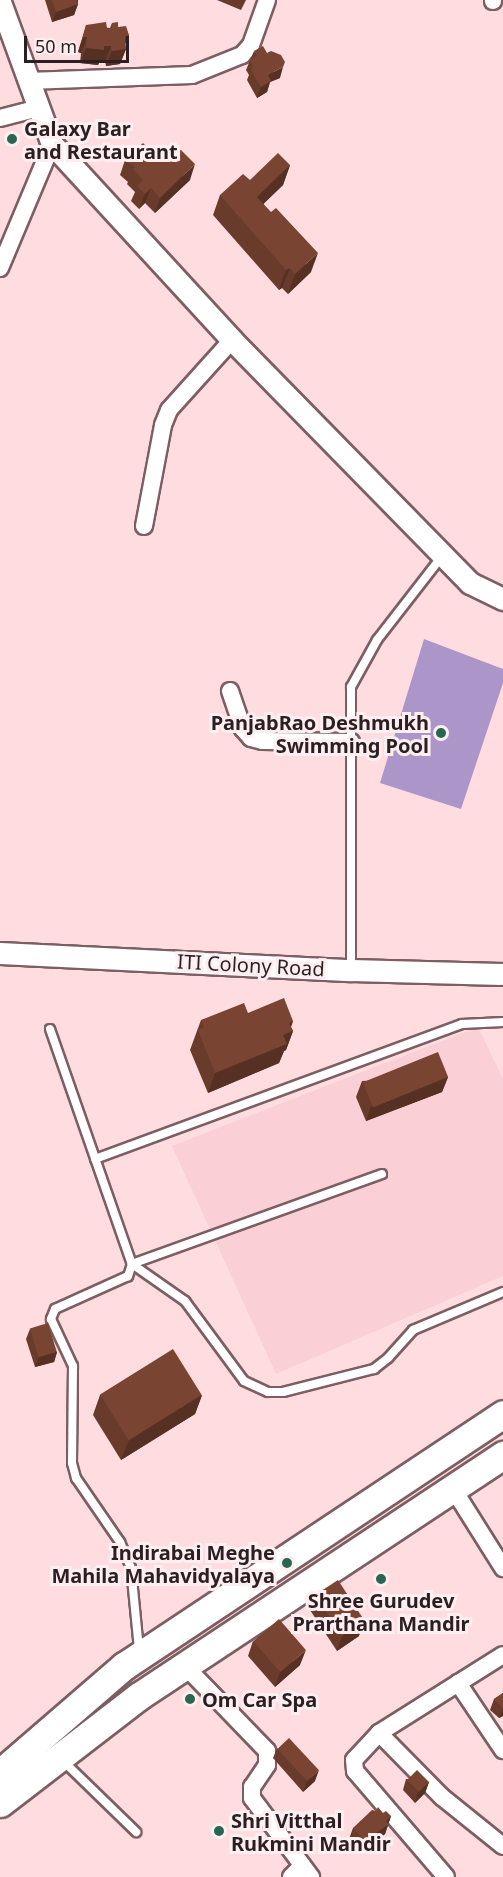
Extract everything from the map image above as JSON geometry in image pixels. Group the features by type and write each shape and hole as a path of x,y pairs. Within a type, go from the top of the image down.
{"main road":[{"path":"0,1773 131,1661 503,1414"},
{"path":"0,1803 139,1696 503,1455"},
{"path":"131,1661 139,1696"}],"street":[{"path":"28,81 192,75 242,55 251,45 267,0"},
{"path":"0,2 52,144 232,340 470,583 503,599"},
{"path":"0,118 39,108"},
{"path":"0,268 52,144"},
{"path":"144,526 163,425 169,410 232,340"},
{"path":"230,692 243,729 251,738 269,742 351,742"},
{"name":"ITI Colony Road","path":"0,953 503,974"},
{"path":"452,1487 503,1568"},
{"path":"446,1877 354,1771 354,1760 379,1733 503,1655"},
{"path":"186,1666 267,1751 267,1765 252,1787 252,1797 301,1873"},
{"path":"458,1683 503,1750"},
{"path":"379,1733 442,1797 503,1846"}],"lane":[{"path":"351,969 351,687 377,640 443,555"},
{"path":"95,1159 462,1024 503,1022"},
{"path":"50,1029 132,1264 185,1301 244,1381 268,1392 283,1392 374,1369 388,1358 413,1330 503,1292"},
{"path":"132,1264 382,1174"},
{"path":"131,1661 131,1568 120,1542 76,1478 72,1463 73,1366 51,1319 55,1309 128,1276 132,1264"},
{"path":"59,1757 136,1832"}],"shaded area":[{"name":"PanjabRao Deshmukh Swimming Pool","path":"424,639 503,669 503,683 461,809 380,783"},
{"path":"478,1027 503,1079 503,1276 276,1374 172,1146"}],"building":[{"path":"52,0 77,0 78,4 56,12"},
{"path":"106,22 107,28 112,28 112,23 118,22 118,27 126,26 129,35 125,37 126,49 112,51 111,46 104,46 104,50 86,48 87,37 83,37 86,25"},
{"path":"263,46 267,53 271,51 281,55 285,62 283,67 268,75 271,81 261,87 251,70 253,66 250,60 257,56 254,51"},
{"path":"143,143 157,158 163,152 169,158 181,150 195,164 160,198 151,188 145,194 137,186 143,180 133,169 135,167 125,160"},
{"path":"278,153 290,165 257,197 271,212 276,208 318,253 295,274 290,268 286,270 220,195 243,174 250,180"},
{"path":"284,998 293,1021 289,1023 293,1031 283,1035 287,1044 215,1073 198,1030 204,1027 201,1020 244,1003 248,1013"},
{"path":"438,1052 448,1077 373,1107 363,1082"},
{"path":"48,1323 57,1352 39,1357 30,1329"},
{"path":"173,1349 202,1395 129,1440 100,1395"},
{"path":"338,1580 365,1621 342,1636 315,1595"},
{"path":"279,1619 306,1650 280,1672 253,1641"},
{"path":"503,1693 503,1708 494,1699"},
{"path":"289,1738 319,1770 307,1781 277,1749"},
{"path":"417,1770 429,1782 419,1792 407,1780"},
{"path":"378,1807 383,1813 386,1811 391,1816 386,1821 389,1824 365,1841 353,1828"}],"place":[{"name":"Galaxy Bar and Restaurant","path":"12,139"},
{"name":"PanjabRao Deshmukh Swimming Pool","path":"441,733"},
{"name":"Indirabai Meghe Mahila Mahavidyalaya","path":"287,1563"},
{"name":"Shree Gurudev Prarthana Mandir","path":"381,1579"},
{"name":"Om Car Spa","path":"190,1699"},
{"name":"Shri Vitthal Rukmini Mandir","path":"219,1831"}]}
